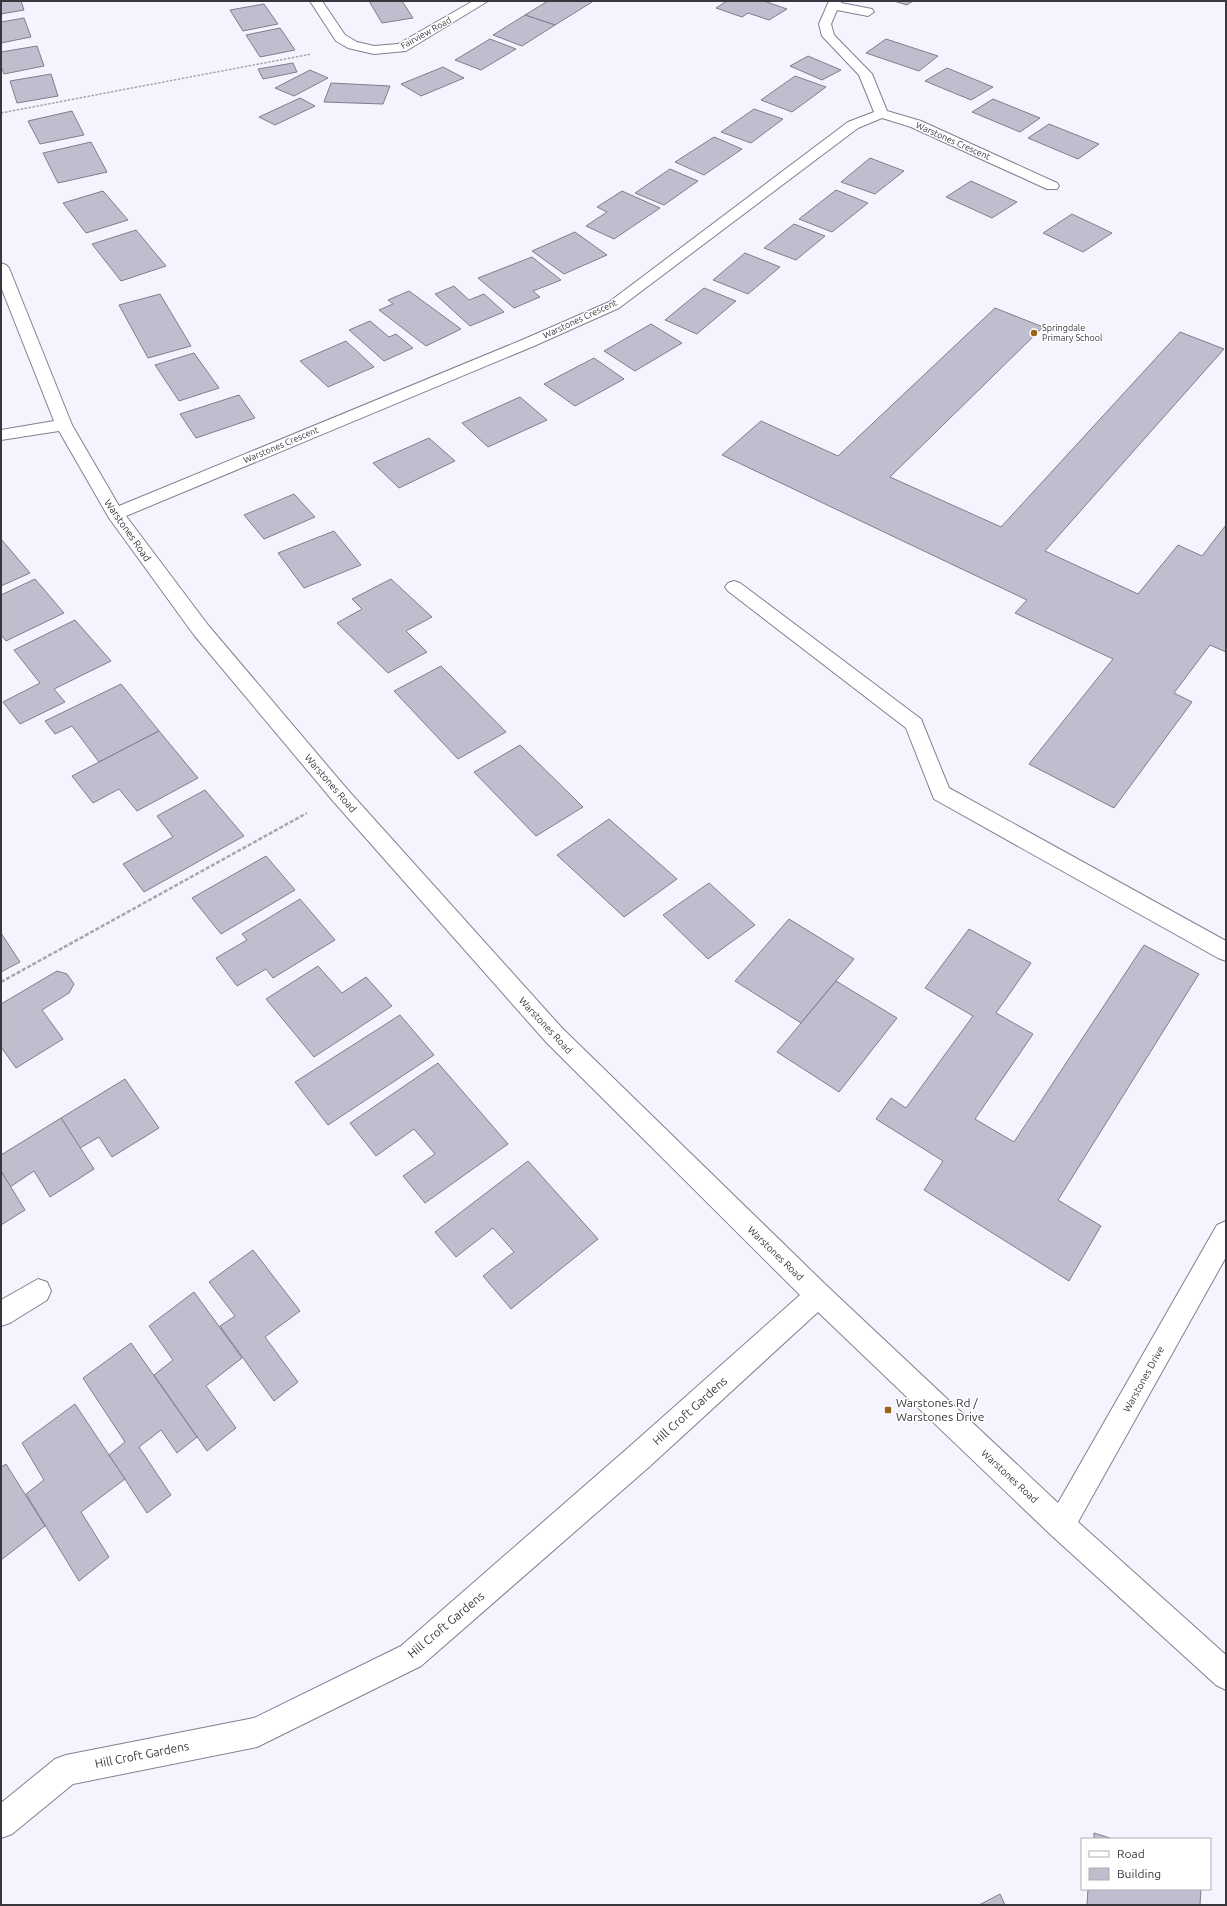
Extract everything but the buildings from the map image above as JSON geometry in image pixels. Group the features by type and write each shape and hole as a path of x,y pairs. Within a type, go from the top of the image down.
{"street":[{"name":"Fairview Road","path":"316,1 340,38 353,46 374,50 401,48 482,1"},
{"path":"868,12 834,3 825,24 828,36 865,74 881,114"},
{"name":"Warstones Crescent","path":"115,514 528,343 614,305 853,125 881,114 916,124 1052,186"},
{"name":"Warstones Road","path":"1,268 64,425 115,514 201,630 340,795 554,1035 818,1295 1061,1525 1226,1674"},
{"path":"1,435 64,425"},
{"path":"734,587 914,724 941,793 1226,952"},
{"name":"Warstones Drive","path":"1061,1525 1226,1233"},
{"path":"1,1314 38,1291"},
{"name":"Hill Croft Gardens","path":"1,1823 66,1770 257,1732 411,1656 640,1457 818,1295"}],"path":[{"path":"1,113 353,46"},
{"path":"1,982 340,795"}],"place":[{"name":"Springdale Primary School","path":"1034,333"},
{"name":"Warstones Rd / Warstones Drive","path":"888,1410"}]}
